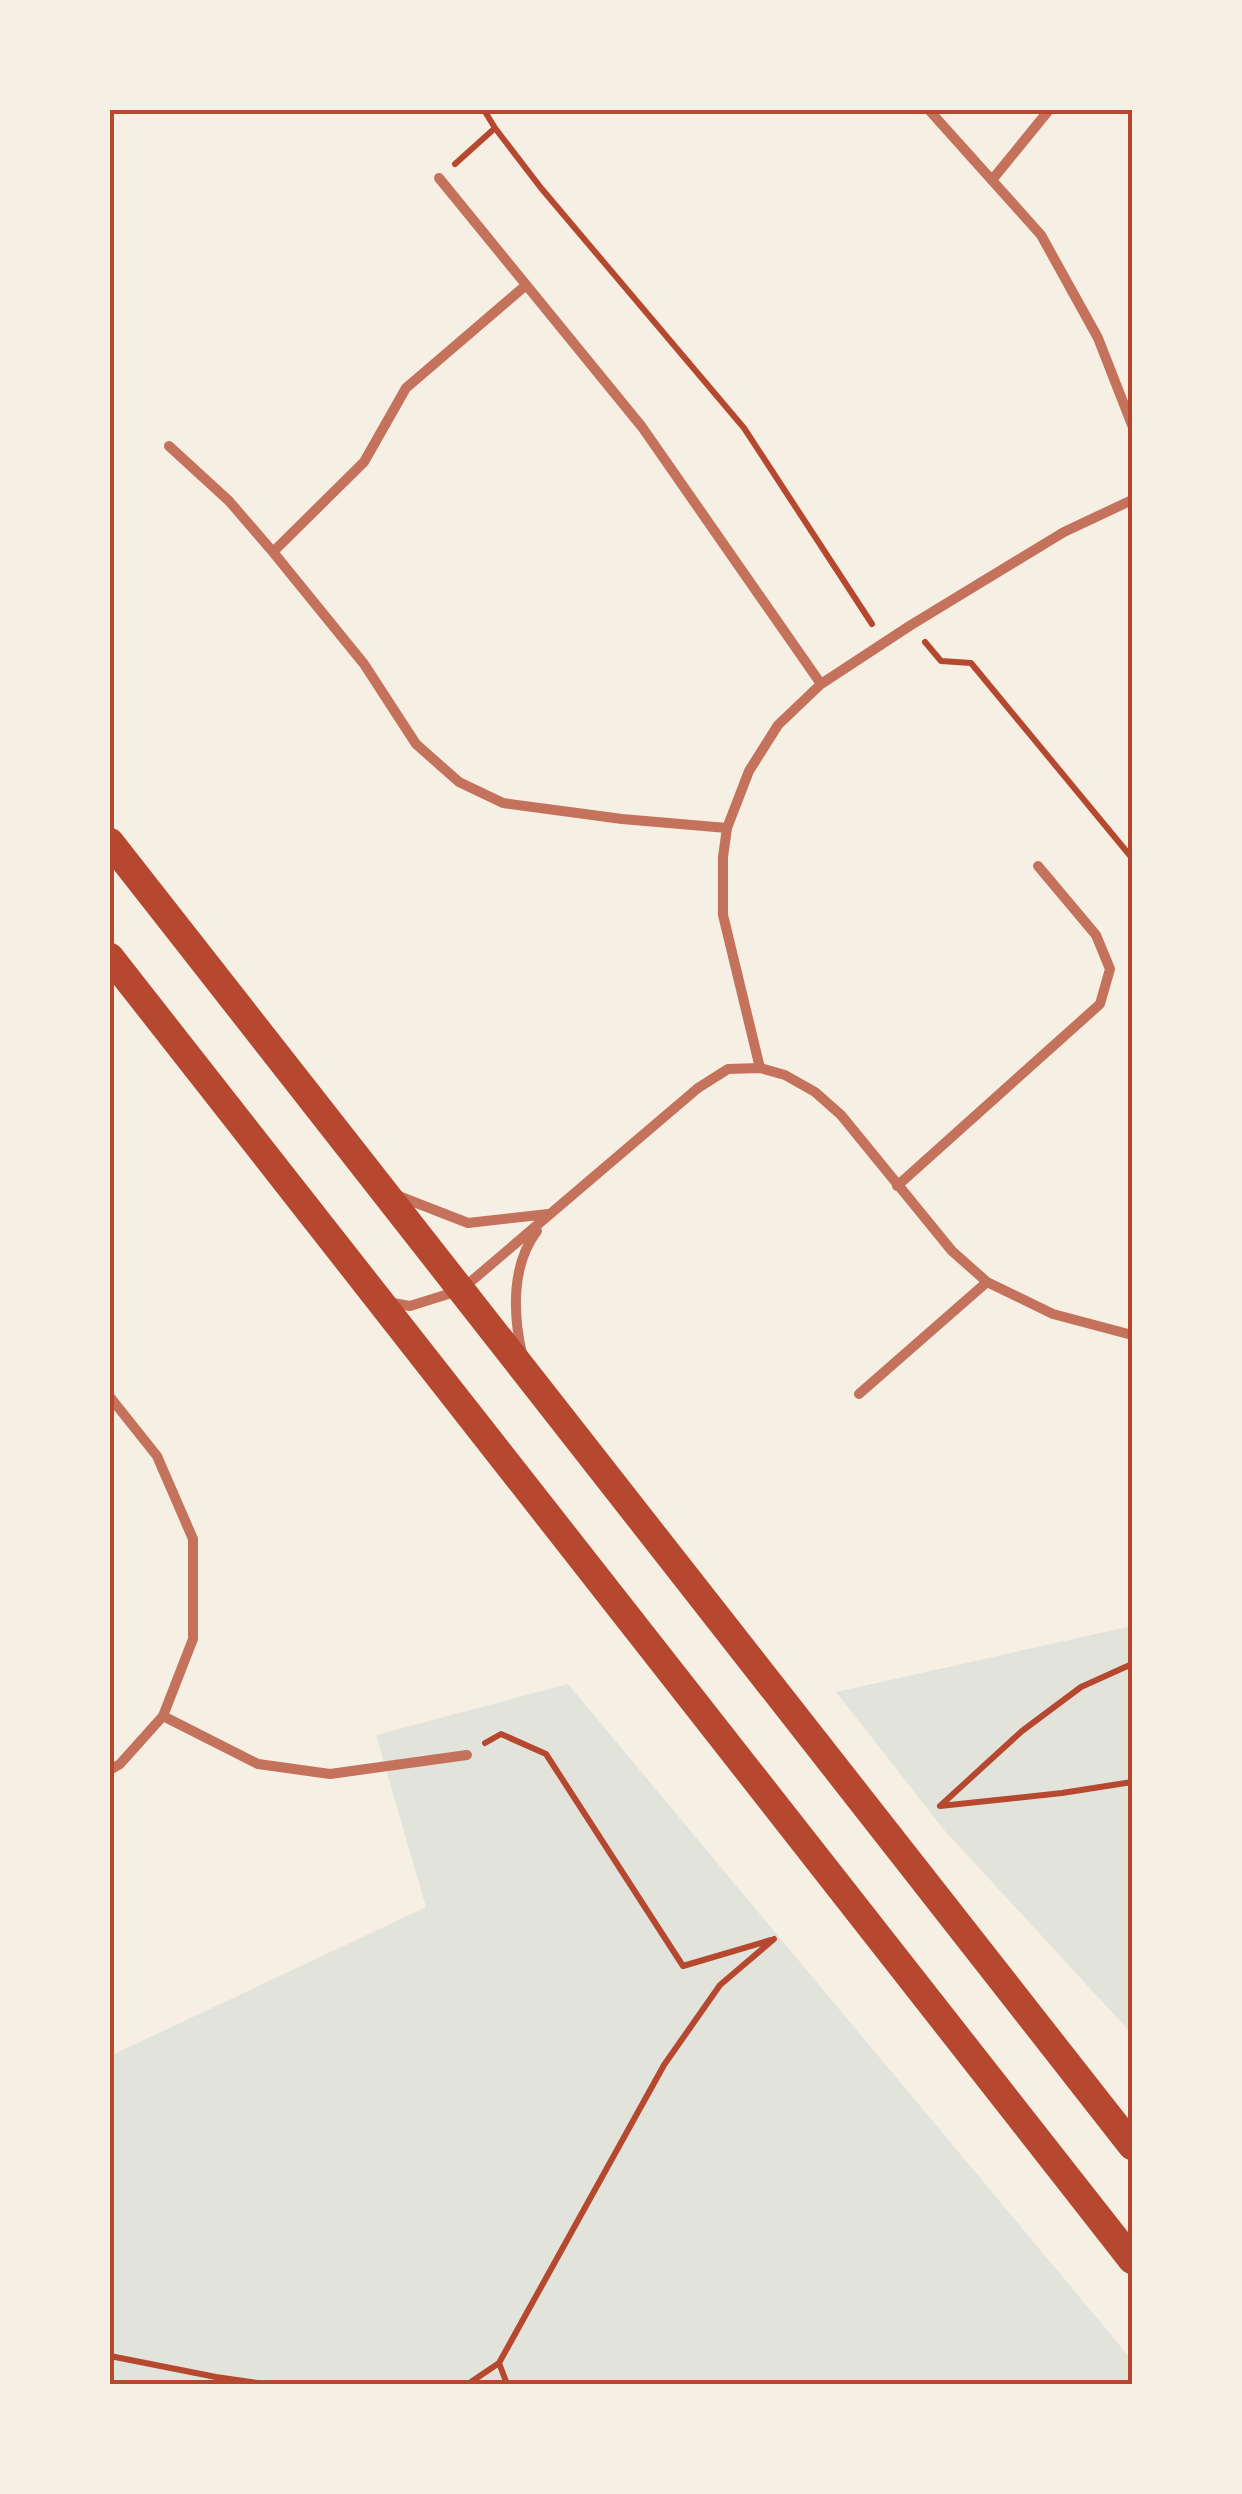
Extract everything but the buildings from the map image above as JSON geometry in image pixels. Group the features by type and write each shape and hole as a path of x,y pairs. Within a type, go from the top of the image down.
{"highway":[{"path":"110,842 1132,2146"},
{"path":"110,957 1132,2260"}],"street":[{"path":"930,110 1041,235 1098,338 1132,425"},
{"path":"992,180 1049,110"},
{"path":"439,178 642,427 821,684"},
{"path":"273,552 364,462 406,388 525,286"},
{"path":"168,446 229,501 364,664 416,744 460,782 503,803 727,828"},
{"path":"760,1068 723,915 723,858 727,828 749,771 778,725 821,684 912,625 1064,532 1132,500"},
{"path":"897,1186 1100,1004 1110,968 1096,935 1038,866"},
{"path":"382,1302 410,1306 461,1290 698,1088 728,1068 760,1068 785,1075 814,1092 841,1115 952,1251 987,1282 1054,1314 1132,1335"},
{"path":"381,1189 468,1223 549,1214"},
{"path":"527,1374 517,1330 516,1287 528,1242 549,1214"},
{"path":"859,1394 987,1282"},
{"path":"110,1397 156,1456 193,1539 193,1639 163,1716 110,1770"},
{"path":"163,1716 258,1764 312,1772 330,1774 467,1755"}],"path":[{"path":"484,110 541,188 744,428 884,643"},
{"path":"439,178 495,128"},
{"path":"912,625 941,661 971,663 1132,858"},
{"path":"1132,1664 1080,1686 1022,1731 940,1806 1132,1782"},
{"path":"467,1755 501,1734 546,1754 683,1966 774,1939 720,1985 664,2066 499,2363 468,2384"},
{"path":"110,2356 265,2384"},
{"path":"499,2363 507,2384"}],"shaded area":[{"path":"1132,1626 1132,2034 945,1831 836,1692"},
{"path":"568,1684 1132,2360 1132,2384 110,2384 110,2056 426,1907 376,1735"}]}
